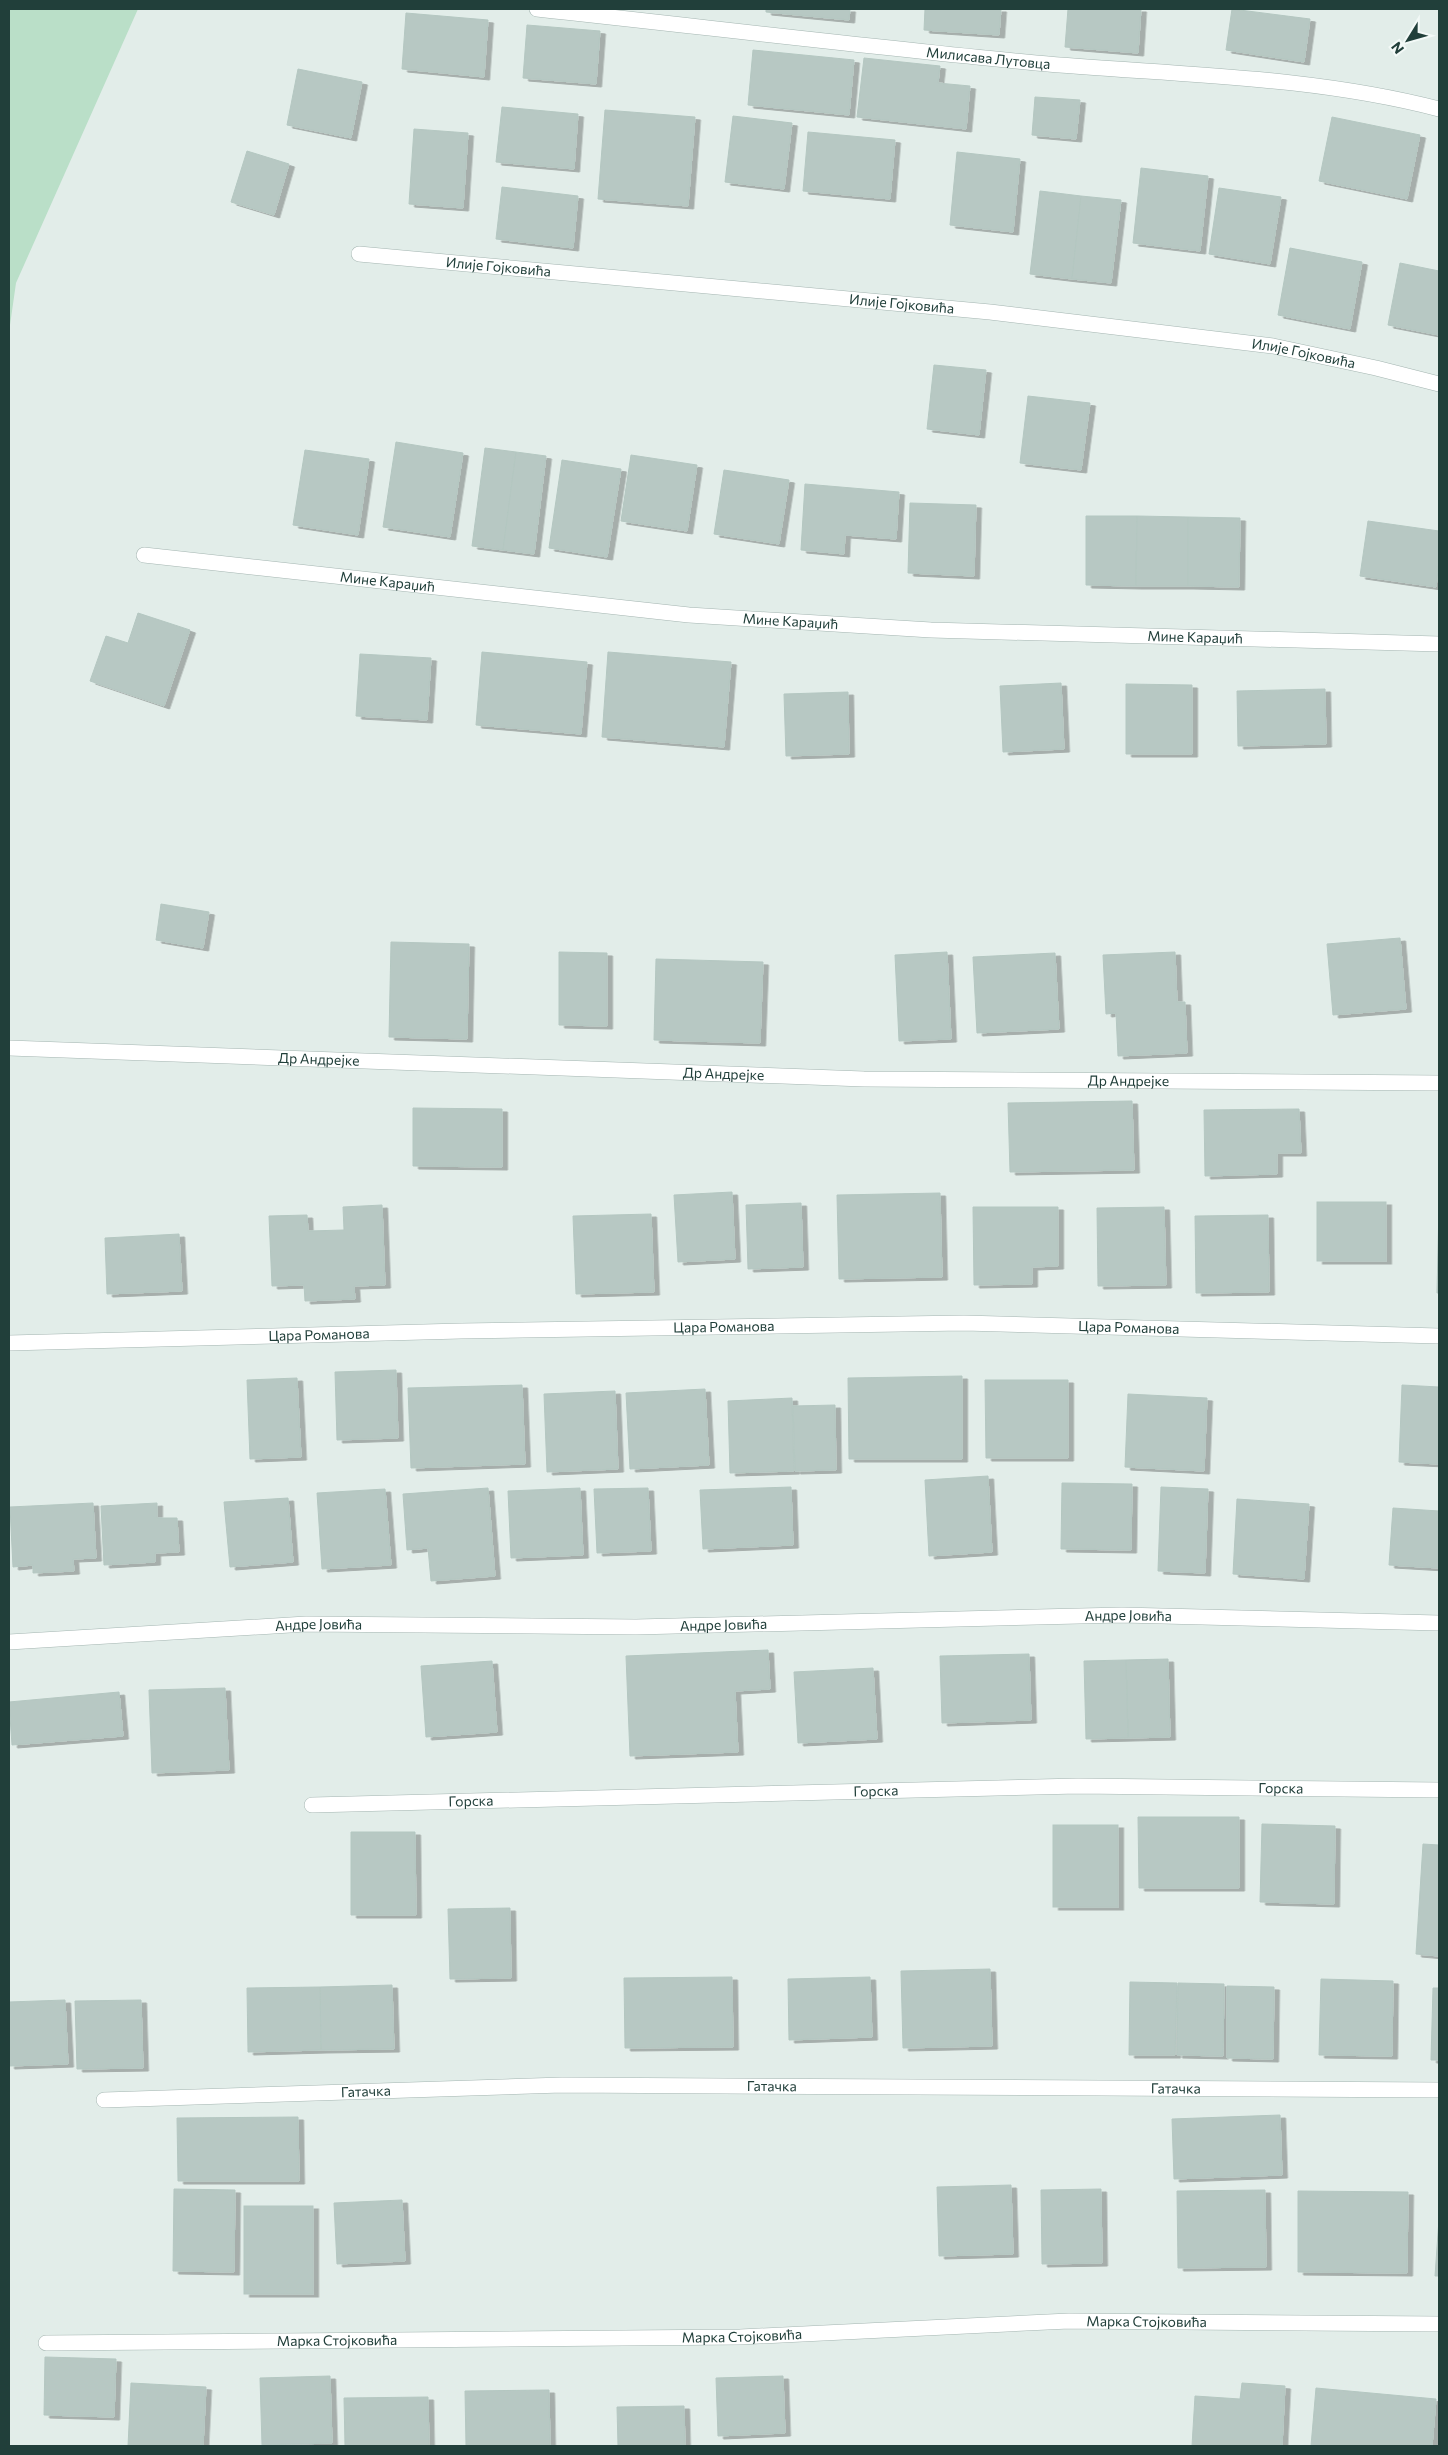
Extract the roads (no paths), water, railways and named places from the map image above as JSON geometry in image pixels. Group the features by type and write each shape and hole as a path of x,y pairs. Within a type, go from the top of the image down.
{"street":[{"name":"Милисава Лутовца","path":"537,9 1036,63 1323,85 1392,97 1439,109"},
{"name":"Илије Гојковића","path":"359,254 990,312 1273,346 1439,384"},
{"name":"Мине Караџић","path":"144,555 688,615 931,630 1439,644"},
{"name":"Др Андрејке","path":"9,1048 864,1079 1439,1083"},
{"name":"Цара Романова","path":"9,1343 461,1331 964,1323 1439,1336"},
{"name":"Андре Јовића","path":"9,1642 306,1624 636,1627 1122,1615 1439,1623"},
{"name":"Горска","path":"312,1804 1078,1786 1439,1790"},
{"name":"Гатачка","path":"104,2100 562,2084 1439,2090"},
{"name":"Марка Стојковића","path":"46,2343 740,2337 1069,2321 1439,2324"}]}
